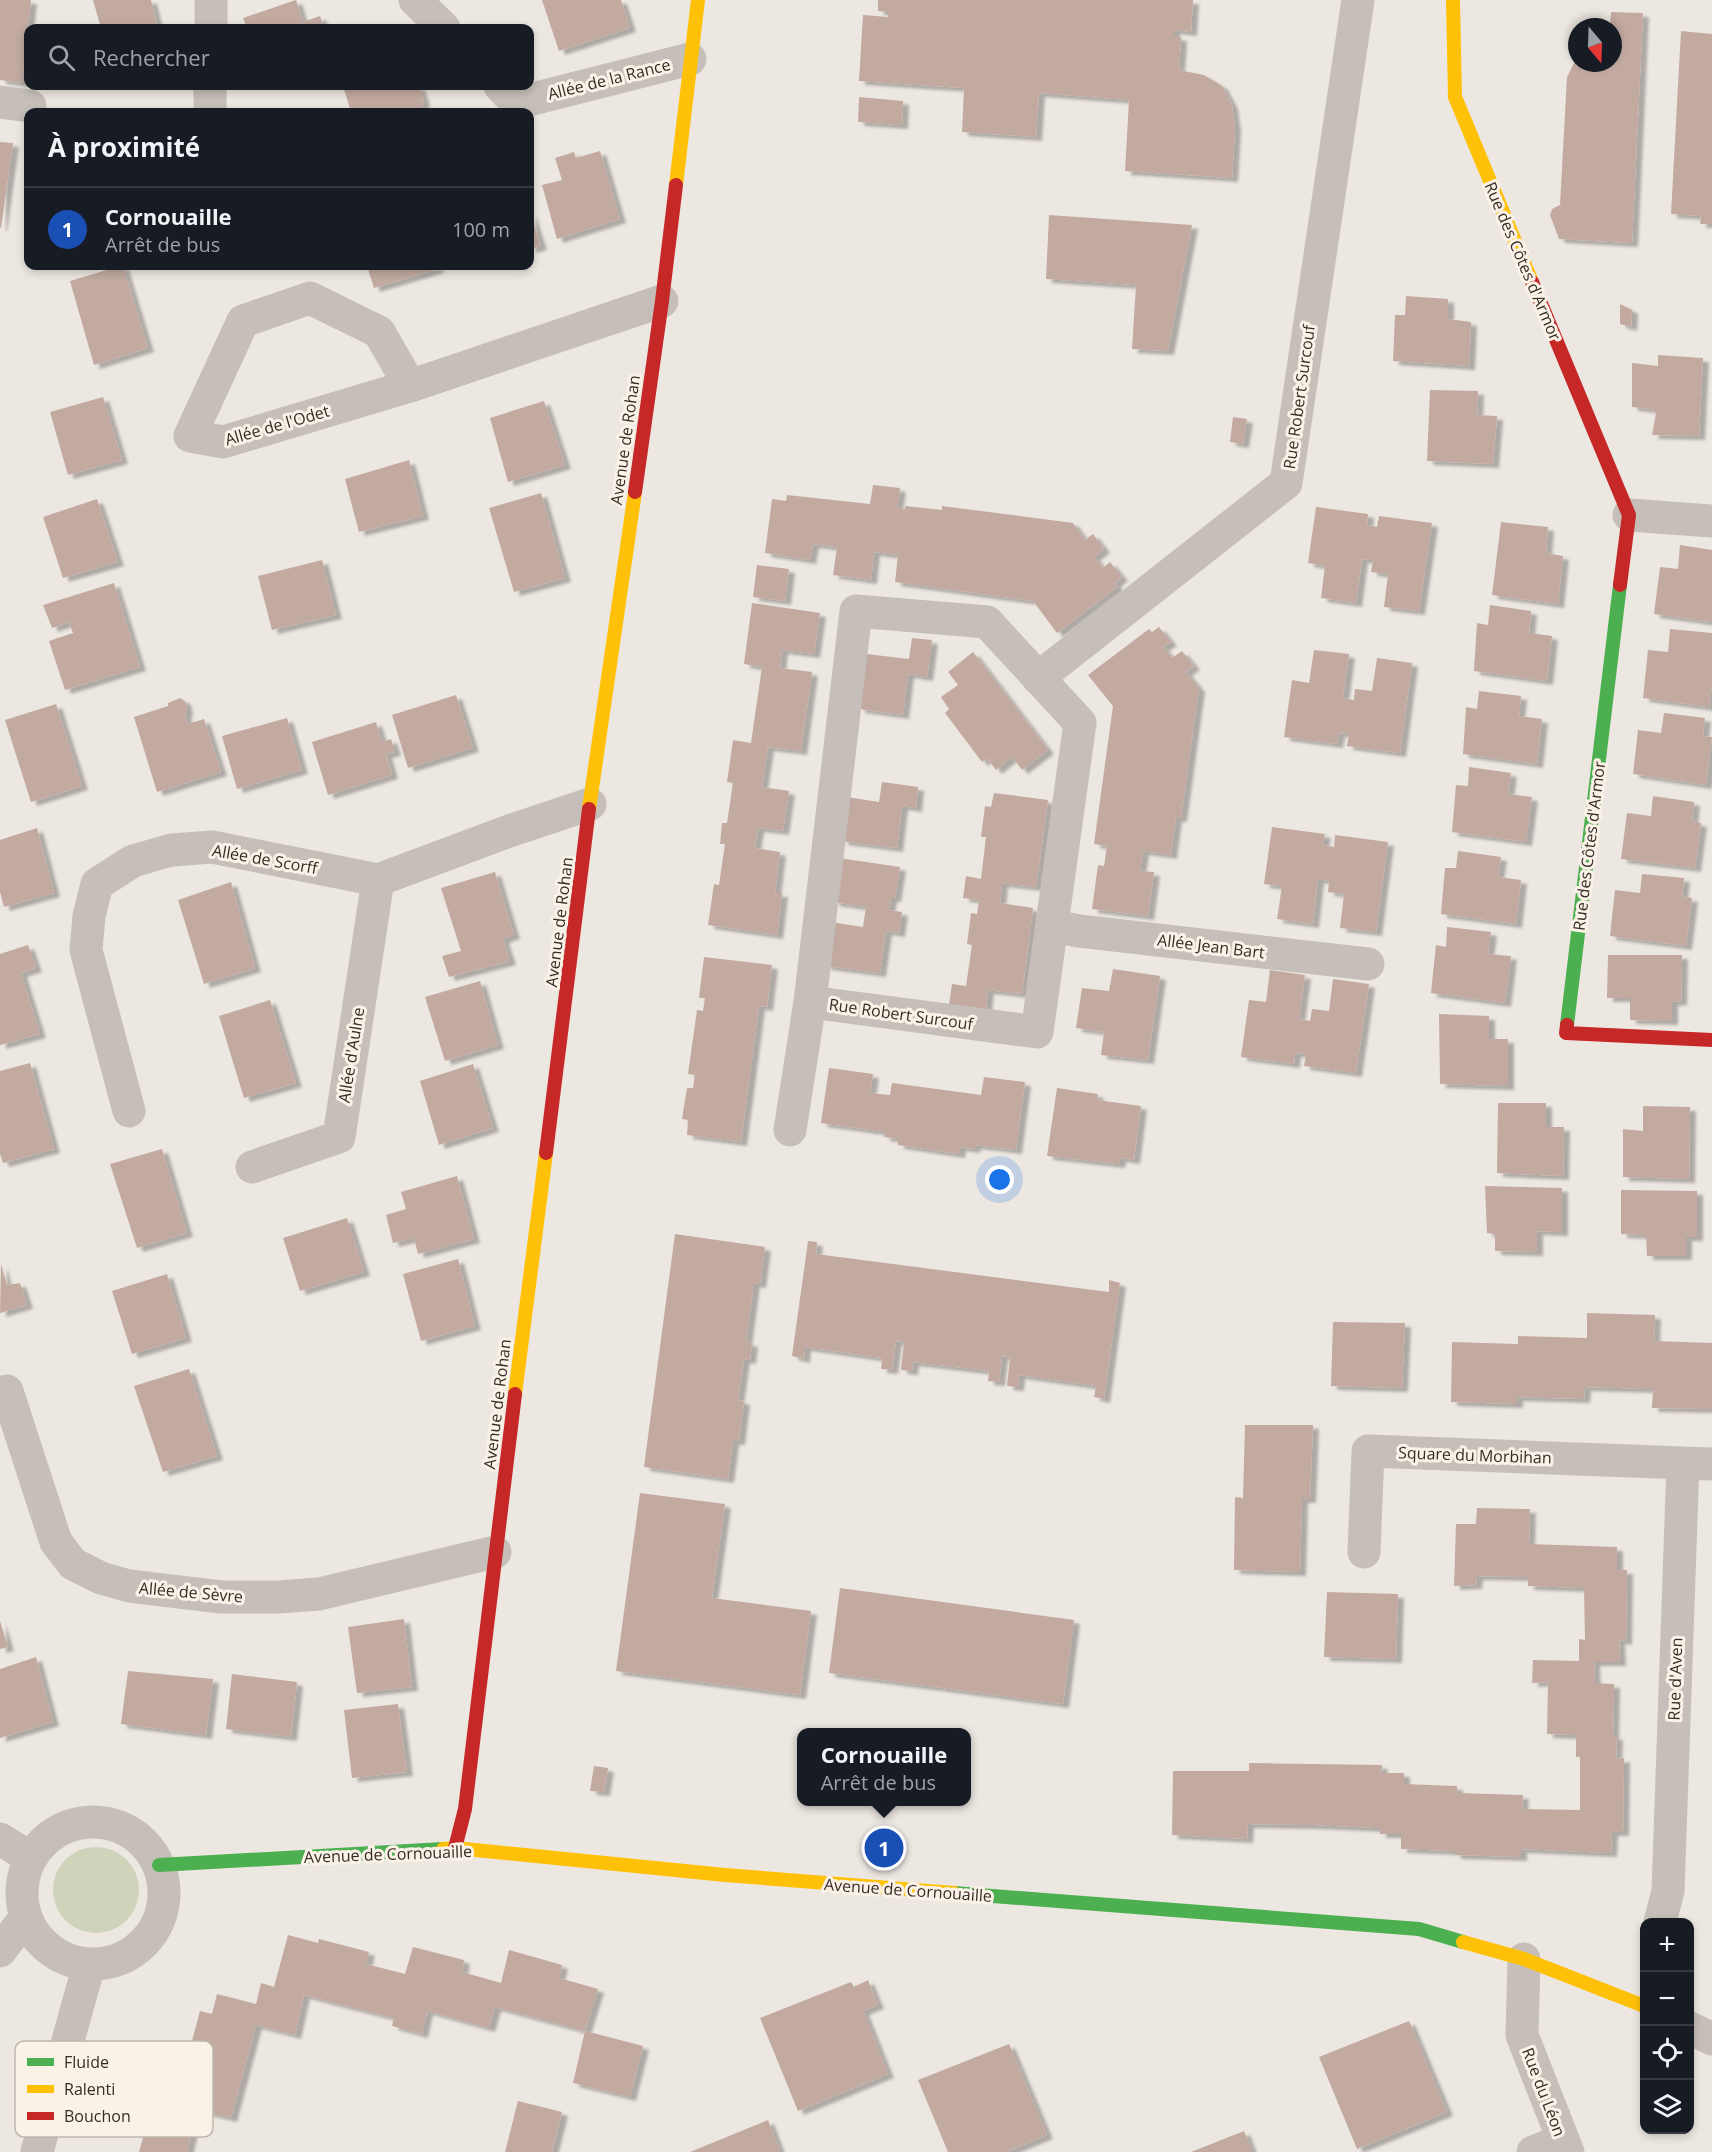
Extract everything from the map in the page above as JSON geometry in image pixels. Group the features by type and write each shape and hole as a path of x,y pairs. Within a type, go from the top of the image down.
{"street":[{"path":"211,0 211,24"},
{"path":"415,0 440,24"},
{"name":"Avenue de Rohan","path":"455,1848 465,1809 495,1552 590,804 662,301 698,0"},
{"name":"Rue Robert Surcouf","path":"1038,678 1286,483 1358,0"},
{"name":"Rue des Côtes d'Armor","path":"1453,0 1455,97 1629,514 1566,1033 1712,1040"},
{"name":"Allée de la Rance","path":"504,90 517,103 690,59"},
{"name":"Allée de l'Odet","path":"410,386 379,332 310,298 243,321 190,436 223,442 410,386 662,301"},
{"path":"1629,514 1712,521"},
{"name":"Rue Robert Surcouf","path":"856,611 987,622 1080,723 1053,926 1037,1032 810,1002 856,611"},
{"path":"378,880 512,830 590,804"},
{"name":"Allée de Scorff","path":"129,1111 86,950 89,916 96,884 132,861 171,850 212,847 378,880"},
{"name":"Allée d'Aulne","path":"252,1167 339,1137 378,880"},
{"name":"Allée Jean Bart","path":"1053,926 1079,931 1368,964"},
{"path":"790,1130 810,1002"},
{"name":"Allée de Sèvre","path":"7,1391 56,1542 73,1564 100,1578 129,1586 221,1597 278,1597 319,1594 495,1552"},
{"name":"Square du Morbihan","path":"1364,1552 1368,1451 1697,1463"},
{"name":"Rue d'Aven","path":"1661,1918 1668,1891 1697,1463"},
{"path":"86,1822 108,1823 130,1832 147,1846 159,1865 165,1889 162,1913 152,1934 134,1951 112,1962 89,1965 65,1959 45,1946 30,1928 23,1905 22,1880 31,1858 45,1840 64,1828 86,1822"},
{"path":"0,1839 31,1858"},
{"name":"Avenue de Cornouaille","path":"159,1865 455,1848 725,1875 1419,1929 1524,1959 1640,1997"},
{"path":"0,1951 26,1917"},
{"name":"Rue du Léon","path":"1524,1959 1522,2036 1566,2146"},
{"path":"68,2041 89,1965"},
{"path":"1694,2030 1712,2039"},
{"path":"37,2152 41,2137"},
{"path":"1533,2152 1566,2146"}],"green space":[{"path":"96,1847 113,1850 127,1859 136,1873 139,1890 136,1907 127,1921 113,1930 96,1933 79,1930 65,1921 56,1907 53,1890 56,1873 65,1859 79,1850"}],"building":[{"path":"0,0 31,0 28,24 24,24 22,83 0,80"},
{"path":"93,0 151,0 157,24 100,24"},
{"path":"296,0 303,22 320,16 323,24 245,24 243,18"},
{"path":"542,0 621,0 630,28 559,51"},
{"path":"878,0 1193,0 1191,32 1174,30 1174,36 1181,37 1179,70 1204,75 1222,86 1232,105 1235,128 1232,178 1125,171 1129,100 1039,93 1036,137 962,132 964,88 859,81 863,15 888,17 888,12 878,11"},
{"path":"1611,12 1643,13 1632,243 1559,239 1550,215 1552,209 1560,205 1567,77 1570,72 1622,72 1622,18 1611,18"},
{"path":"1681,31 1712,34 1712,224 1700,224 1701,216 1671,214"},
{"path":"344,90 420,90 424,101 421,108 350,108"},
{"path":"859,97 903,101 902,125 858,122"},
{"path":"0,142 13,143 1,228 0,228"},
{"path":"600,151 620,219 557,239 542,185 562,180 555,158 574,152 576,158"},
{"path":"1049,215 1192,225 1168,351 1132,349 1136,285 1046,279"},
{"path":"534,224 541,246 534,248"},
{"path":"107,270 124,270 148,348 94,365 70,281"},
{"path":"368,270 435,270 374,288"},
{"path":"1406,296 1448,299 1448,319 1471,322 1469,366 1393,361 1395,315 1405,315"},
{"path":"1620,304 1632,310 1631,327 1620,324"},
{"path":"1658,355 1703,358 1699,436 1652,435 1656,413 1651,409 1632,407 1632,363 1658,366"},
{"path":"1430,390 1478,391 1477,415 1497,416 1493,464 1427,461"},
{"path":"103,397 122,460 68,475 50,412"},
{"path":"544,401 565,465 508,482 490,418"},
{"path":"1233,417 1247,419 1243,444 1230,442"},
{"path":"409,460 423,516 359,532 345,479"},
{"path":"873,485 900,488 897,508 905,509 905,506 942,510 942,506 1073,523 1085,540 1093,534 1104,549 1094,557 1103,568 1110,562 1122,577 1115,583 1117,587 1057,633 1033,601 895,582 898,555 874,552 871,580 833,575 837,547 813,544 810,560 765,553 772,499 786,501 787,495 870,504"},
{"path":"541,493 565,578 514,592 489,508"},
{"path":"97,499 118,562 63,578 43,517"},
{"path":"1316,507 1368,514 1367,525 1377,527 1379,516 1432,523 1419,611 1384,607 1388,574 1371,572 1373,560 1362,559 1356,603 1321,598 1325,566 1308,563"},
{"path":"1501,522 1548,527 1546,553 1563,556 1558,604 1492,595"},
{"path":"1680,545 1712,550 1712,622 1654,614 1660,567 1678,569"},
{"path":"322,560 336,615 272,630 258,576"},
{"path":"757,565 789,569 785,601 753,597"},
{"path":"114,583 140,667 65,690 49,641 73,633 69,622 52,628 43,605"},
{"path":"752,603 820,613 814,654 782,650 780,668 812,672 801,751 768,747 762,787 789,791 783,831 758,828 755,848 780,852 775,893 782,893 777,935 708,925 714,884 719,885 725,844 720,844 722,823 727,823 733,783 727,782 733,740 751,743 762,667 744,664"},
{"path":"1490,605 1531,611 1529,633 1552,636 1547,681 1474,671 1477,623 1488,625"},
{"path":"1159,627 1171,642 1163,647 1172,658 1182,651 1194,666 1186,672 1199,688 1181,818 1176,818 1171,855 1143,851 1140,871 1154,872 1148,916 1092,909 1098,865 1104,866 1107,846 1094,844 1113,706 1088,675 1149,629 1152,632"},
{"path":"1670,629 1712,633 1712,684 1709,707 1643,698 1648,650 1668,652"},
{"path":"912,638 932,640 927,677 908,674 903,715 859,709 867,654 909,659"},
{"path":"1314,650 1349,654 1343,698 1354,700 1355,689 1372,691 1377,658 1412,663 1400,753 1347,746 1349,734 1339,733 1337,744 1284,737 1292,680 1309,683"},
{"path":"973,652 1048,750 1022,770 1012,757 996,770 987,758 982,762 945,713 949,709 941,697 958,685 948,672"},
{"path":"1479,691 1521,696 1519,716 1542,719 1537,764 1463,754 1466,707 1477,709"},
{"path":"456,695 473,748 408,768 392,715"},
{"path":"180,698 185,701 187,711 185,715 188,724 204,719 221,772 157,792 134,717 168,706 168,703"},
{"path":"56,704 82,786 31,802 5,720"},
{"path":"1664,713 1705,718 1703,736 1712,737 1706,785 1633,774 1638,730 1661,733"},
{"path":"287,718 302,770 237,789 222,736"},
{"path":"376,722 382,742 391,739 395,752 386,754 392,775 328,795 312,742"},
{"path":"1469,767 1511,773 1508,794 1532,797 1526,842 1452,832 1456,785 1468,786"},
{"path":"882,782 918,787 916,808 902,806 897,848 842,841 847,797 879,802"},
{"path":"994,793 1048,800 1036,887 1002,883 1000,903 1033,908 1022,994 988,990 986,1009 949,1005 952,984 966,986 972,945 967,944 971,913 977,914 979,900 963,898 966,876 981,879 986,837 981,837 985,806 991,807"},
{"path":"1653,796 1694,802 1692,821 1701,823 1695,868 1621,859 1627,813 1651,816"},
{"path":"1272,827 1325,834 1323,845 1334,847 1335,835 1388,842 1376,932 1340,928 1344,894 1328,892 1329,881 1318,879 1313,924 1277,919 1282,886 1264,884"},
{"path":"37,828 54,893 4,907 0,892 0,840"},
{"path":"1458,851 1501,857 1498,877 1521,880 1516,924 1441,914 1445,868 1456,868"},
{"path":"839,858 900,867 895,898 891,898 889,910 902,912 899,933 886,931 880,973 825,966 830,922 863,927 866,907 833,902"},
{"path":"495,872 514,935 503,939 510,961 449,977 442,956 461,951 441,888"},
{"path":"1642,874 1684,878 1682,897 1692,898 1686,946 1610,936 1615,890 1640,893"},
{"path":"231,882 255,968 204,984 178,900"},
{"path":"1447,927 1491,932 1488,954 1511,956 1505,1003 1431,993 1436,945 1446,947"},
{"path":"28,945 36,968 21,973 40,1034 0,1045 0,954"},
{"path":"1608,955 1682,955 1681,1001 1672,1002 1672,1021 1630,1020 1630,998 1607,998"},
{"path":"704,957 772,965 767,1007 759,1006 741,1142 687,1135 688,1120 682,1119 687,1088 693,1088 695,1075 688,1074 697,1010 703,1011 705,998 699,998"},
{"path":"1113,969 1160,976 1148,1060 1101,1055 1104,1032 1076,1028 1082,988 1109,991"},
{"path":"1270,970 1305,975 1299,1019 1310,1021 1312,1009 1329,1011 1333,979 1369,984 1356,1073 1304,1066 1306,1054 1295,1053 1294,1064 1241,1057 1249,1000 1266,1002"},
{"path":"480,981 498,1045 445,1061 425,997"},
{"path":"270,1000 296,1083 244,1098 219,1016"},
{"path":"1439,1014 1489,1016 1489,1039 1508,1039 1508,1086 1440,1084"},
{"path":"30,1063 54,1149 3,1163 0,1154 0,1071"},
{"path":"473,1064 493,1128 439,1145 420,1081"},
{"path":"829,1068 873,1074 870,1093 890,1095 892,1083 981,1095 984,1077 1025,1082 1016,1150 975,1145 974,1149 960,1147 959,1154 898,1145 898,1139 884,1137 885,1132 821,1123"},
{"path":"1057,1088 1098,1094 1097,1100 1141,1106 1134,1160 1120,1158 1119,1164 1047,1156"},
{"path":"1498,1103 1546,1103 1546,1127 1564,1127 1563,1176 1497,1173"},
{"path":"1643,1106 1690,1107 1689,1179 1623,1177 1623,1129 1643,1131"},
{"path":"162,1149 187,1233 137,1248 110,1164"},
{"path":"457,1176 474,1239 418,1254 414,1238 393,1243 386,1215 406,1209 401,1192"},
{"path":"1485,1186 1562,1188 1562,1232 1537,1231 1537,1252 1495,1251 1495,1234 1487,1233"},
{"path":"1621,1190 1697,1191 1697,1237 1686,1237 1686,1256 1647,1256 1646,1235 1621,1234"},
{"path":"347,1218 364,1272 300,1291 283,1238"},
{"path":"675,1234 765,1247 760,1284 754,1283 746,1342 752,1343 750,1360 744,1359 738,1400 744,1401 739,1441 733,1441 728,1479 644,1467"},
{"path":"808,1241 817,1242 816,1254 1109,1292 1109,1280 1120,1283 1104,1399 1094,1397 1096,1386 1019,1375 1018,1387 1007,1386 1010,1357 1002,1356 999,1382 988,1381 989,1371 913,1362 912,1371 901,1370 904,1342 896,1341 892,1370 881,1369 882,1358 805,1347 804,1359 792,1356"},
{"path":"458,1259 475,1326 421,1341 403,1274"},
{"path":"1,1264 7,1285 20,1283 27,1305 0,1313"},
{"path":"167,1274 186,1338 132,1354 112,1291"},
{"path":"1587,1313 1655,1315 1654,1341 1712,1343 1712,1409 1652,1408 1653,1389 1585,1387 1584,1399 1517,1397 1517,1404 1451,1402 1452,1342 1518,1344 1518,1336 1587,1338"},
{"path":"1333,1322 1405,1323 1402,1388 1331,1386"},
{"path":"189,1369 217,1456 163,1472 134,1386"},
{"path":"1245,1425 1313,1425 1310,1499 1302,1499 1300,1572 1234,1570 1235,1497 1243,1498"},
{"path":"640,1493 725,1504 712,1598 811,1611 800,1695 616,1671"},
{"path":"1477,1508 1530,1509 1529,1544 1617,1547 1617,1570 1627,1570 1626,1641 1619,1640 1620,1662 1594,1662 1595,1683 1614,1684 1613,1736 1617,1736 1616,1759 1624,1758 1623,1832 1612,1832 1611,1853 1521,1849 1521,1857 1455,1855 1455,1851 1401,1849 1401,1834 1380,1834 1380,1828 1314,1825 1248,1824 1247,1839 1172,1835 1173,1771 1249,1771 1249,1763 1382,1765 1381,1773 1404,1773 1404,1784 1457,1786 1457,1793 1523,1795 1522,1809 1580,1810 1580,1757 1576,1757 1576,1735 1547,1734 1548,1682 1532,1683 1533,1660 1579,1661 1579,1639 1585,1640 1584,1588 1528,1586 1528,1577 1477,1576 1476,1585 1454,1586 1456,1524 1476,1524"},
{"path":"840,1588 1074,1620 1063,1704 829,1673"},
{"path":"1327,1592 1398,1594 1396,1659 1324,1657"},
{"path":"404,1619 412,1687 357,1693 348,1627"},
{"path":"0,1621 8,1647 0,1649"},
{"path":"36,1657 53,1722 0,1738 0,1669"},
{"path":"128,1671 213,1679 206,1735 121,1724"},
{"path":"232,1674 297,1682 291,1737 226,1729"},
{"path":"398,1704 407,1772 352,1778 344,1710"},
{"path":"594,1766 608,1768 604,1792 590,1791"},
{"path":"288,1935 318,1943 319,1939 369,1952 366,1964 405,1974 413,1947 464,1960 462,1972 501,1983 509,1950 562,1965 559,1978 598,1989 585,2031 495,2007 489,2028 427,2011 422,2034 392,2026 394,2018 304,1995 295,2035 256,2025 231,2118 213,2114 213,2041 192,2041 200,2011 212,2014 217,1994 256,2004 261,1983 274,1987"},
{"path":"868,1980 878,2005 863,2011 888,2074 798,2111 760,2018 851,1982 854,1987"},
{"path":"1409,2021 1447,2112 1357,2149 1319,2057"},
{"path":"585,2031 643,2046 630,2097 573,2083"},
{"path":"1009,2044 1047,2135 1006,2152 948,2152 918,2080"},
{"path":"518,2101 562,2112 552,2152 505,2152"},
{"path":"768,2120 780,2152 690,2152"},
{"path":"1244,2131 1252,2152 1191,2152"},
{"path":"143,2137 191,2137 187,2152 139,2152"}],"traffic: fast":[{"path":"1567,1025 1620,585"},
{"path":"159,1865 443,1849"},
{"path":"954,1893 1419,1929 1463,1942"}],"traffic: slow":[{"path":"676,185 698,0"},
{"path":"1453,0 1455,97 1532,282"},
{"path":"589,809 635,492"},
{"path":"515,1394 546,1153"},
{"path":"443,1849 455,1848 725,1875 954,1893"},
{"path":"1463,1942 1524,1959 1640,2004"}],"traffic: jam":[{"path":"635,492 676,185"},
{"path":"1532,282 1629,515 1620,585"},
{"path":"546,1153 589,809"},
{"path":"1567,1025 1566,1033 1712,1040"},
{"path":"455,1848 465,1809 515,1394"}],"place":[{"name":"Cornouaille","path":"884,1848"}]}
